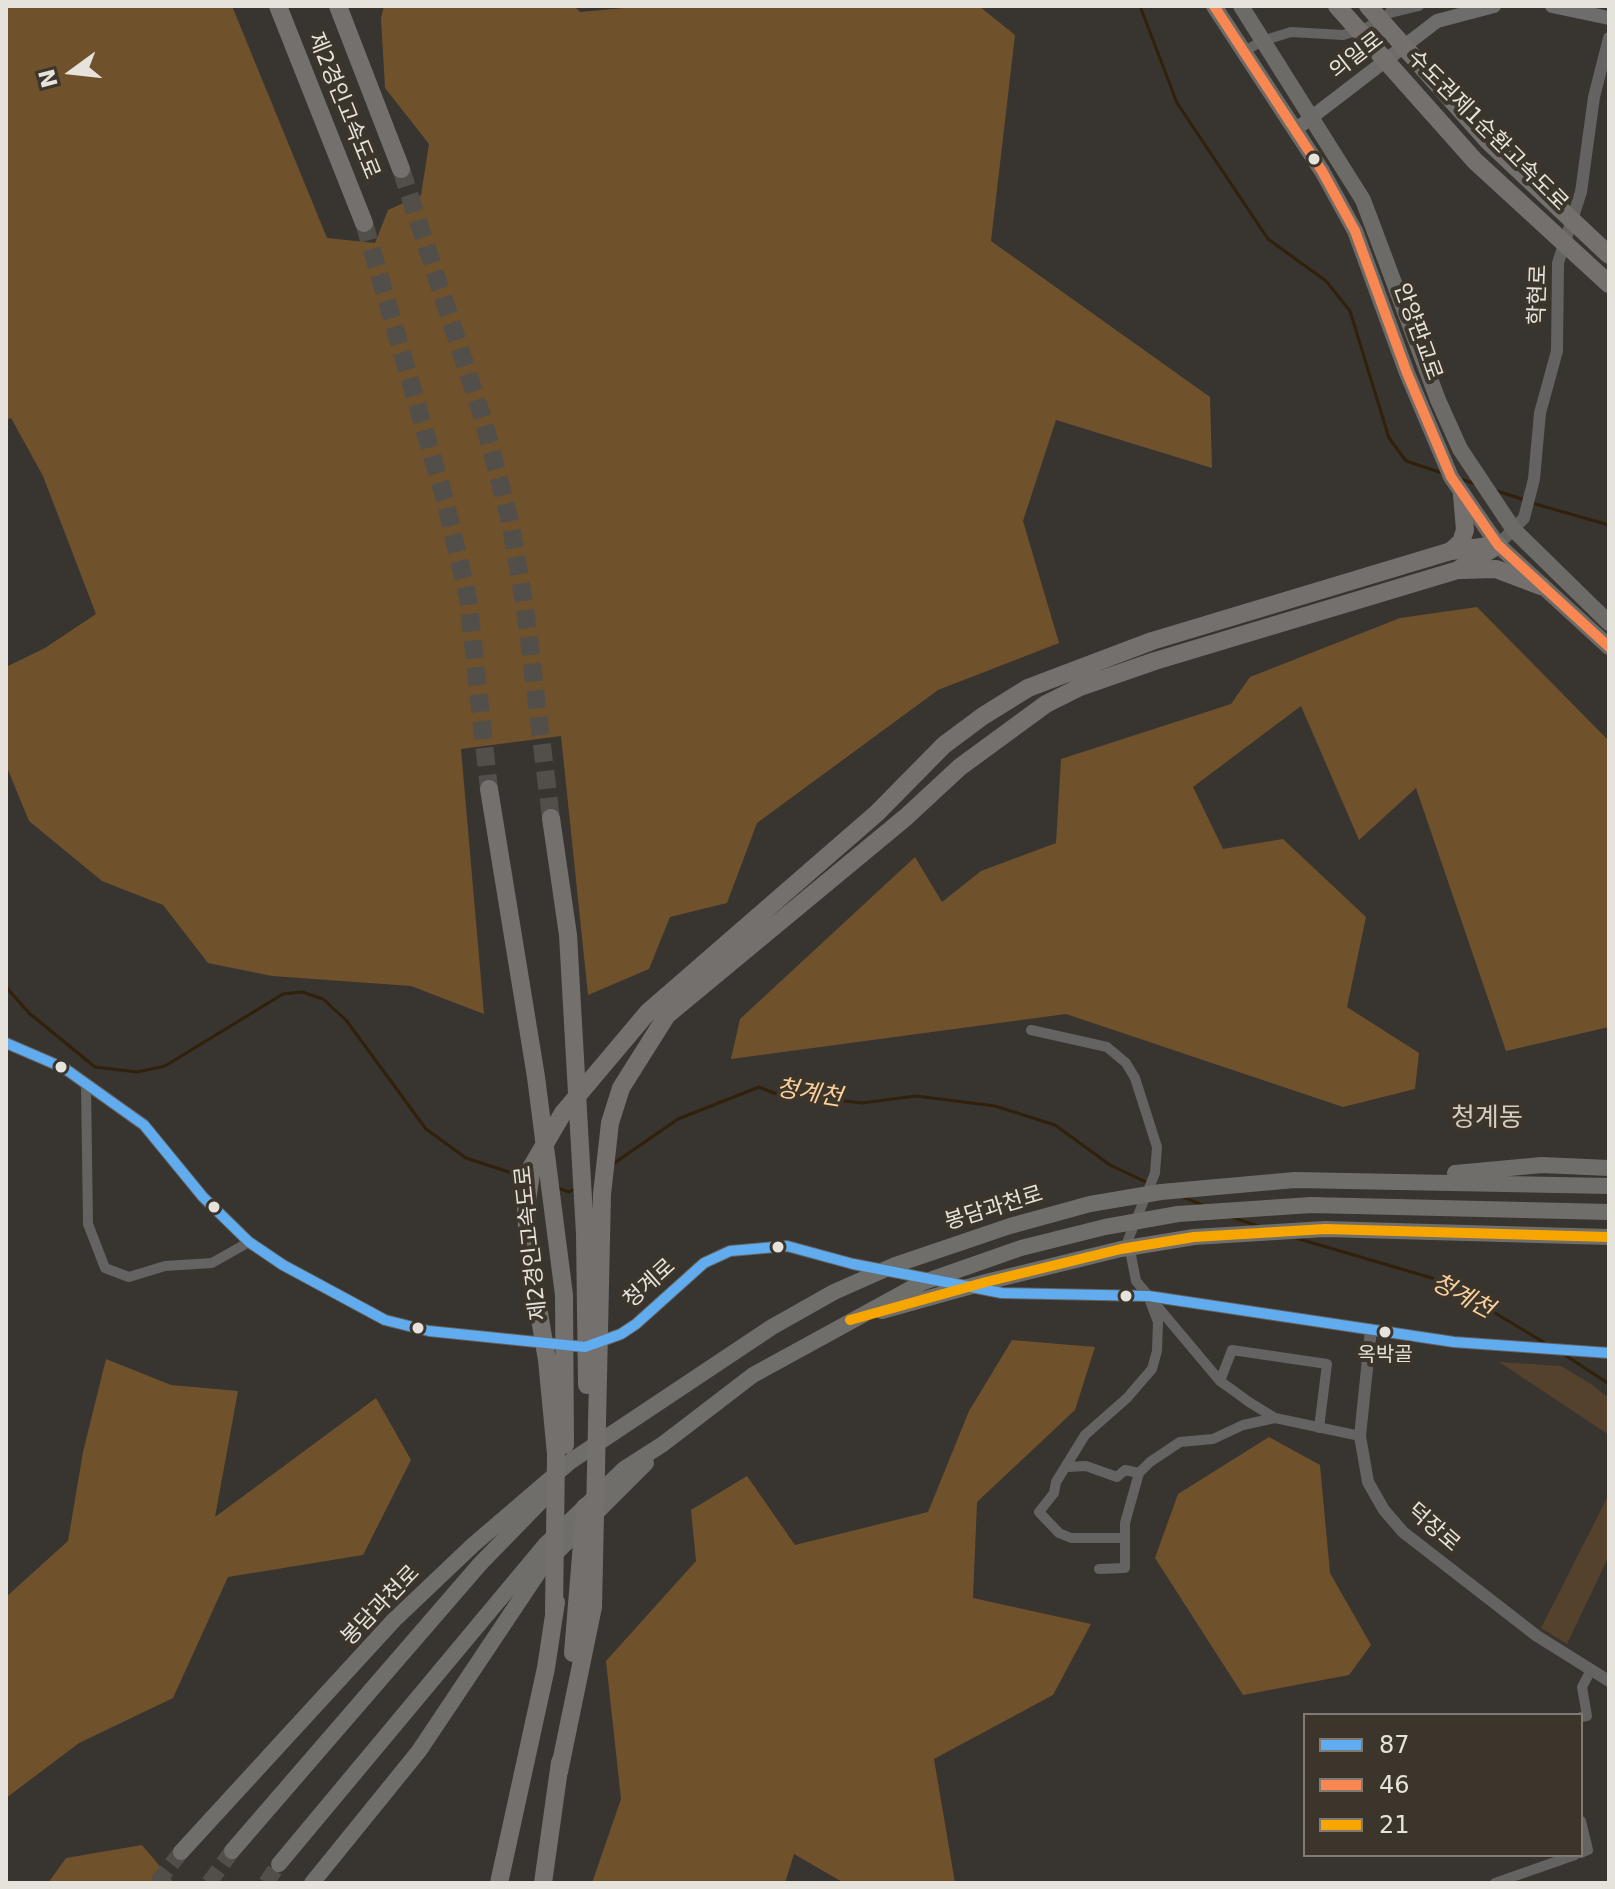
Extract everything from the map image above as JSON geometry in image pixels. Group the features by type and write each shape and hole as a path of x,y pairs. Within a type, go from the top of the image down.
{"highway":[{"name":"제2경인고속도로","path":"278,6 364,223"},
{"name":"제2경인고속도로","path":"338,6 401,169"},
{"name":"수도권제1순환고속도로","path":"1337,6 1475,161 1605,280"},
{"name":"수도권제1순환고속도로","path":"1368,6 1489,142 1609,255"},
{"path":"1451,551 1461,542 1465,530 1459,491"},
{"path":"554,1612 556,1454 547,1360 528,1248 526,1208 532,1166 563,1113 658,1014 877,813 944,745 1028,688 1152,641 1451,551 1498,545"},
{"path":"1458,570 1498,545"},
{"path":"586,1607 602,1194 607,1152 621,1088 658,1014 906,817 960,767 1046,704 1080,687 1155,661 1458,570 1496,569 1541,586"},
{"name":"제2경인고속도로","path":"489,789 548,1162 564,1295 566,1412 560,1564 554,1612 546,1668 499,1883"},
{"name":"제2경인고속도로","path":"543,1883 586,1607 585,1234 568,935 551,818"},
{"name":"봉담과천로","path":"1406,1180 1542,1165 1609,1168"},
{"name":"봉담과천로","path":"181,1852 394,1620 473,1545 571,1461 772,1327 834,1292 968,1238 1090,1204 1187,1189 1295,1180 1609,1186"},
{"name":"봉담과천로","path":"279,1864 545,1545 624,1469 663,1444 753,1375 921,1283 1105,1227 1178,1214 1311,1205 1609,1212"},
{"name":"봉담과천로","path":"850,1320 1124,1244 1325,1229 1609,1237"},
{"name":"봉담과천로","path":"232,1851 480,1564 549,1492 637,1417"},
{"name":"봉담과천로","path":"312,1883 419,1751 542,1567 663,1444"}],"main road":[{"name":"안양판교로","path":"1214,6 1295,130 1355,231 1433,440 1459,491 1498,545 1609,647"},
{"name":"안양판교로","path":"1241,6 1353,181 1373,222 1447,424 1486,491 1514,530 1609,623"},
{"name":"의일로","path":"1295,130 1437,21 1494,6"},
{"path":"1552,6 1609,18"}],"street":[{"path":"1243,52 1262,41 1291,32 1343,35 1368,27 1391,10 1419,6"},
{"name":"학현로","path":"1498,545 1524,518 1534,479 1540,413 1557,351 1558,263 1581,192 1594,97 1609,38"},
{"path":"1031,1030 1107,1047 1126,1063 1157,1147 1155,1173 1124,1244 1136,1281 1148,1296 1220,1381 1275,1418 1360,1436"},
{"name":"청계로","path":"6,1043 64,1068 144,1125 203,1197 249,1242 385,1320 457,1335 585,1347 629,1329 704,1263 730,1251 756,1246 813,1251 853,1264 1002,1293 1148,1296 1371,1330 1505,1346 1604,1353"},
{"path":"86,1084 88,1224 105,1268 129,1277 165,1266 212,1263 249,1242"},
{"path":"1123,1538 1071,1538 1047,1523 1039,1512 1085,1435 1127,1398 1152,1369 1157,1351 1158,1322 1148,1296"},
{"name":"덕장로","path":"1371,1330 1360,1436 1368,1482 1384,1510 1403,1532 1537,1636 1609,1681"},
{"path":"1220,1381 1232,1350 1327,1364 1319,1428"},
{"path":"1099,1569 1125,1568 1123,1538 1139,1473 1180,1442 1213,1439 1243,1425 1275,1418"},
{"path":"1068,1467 1086,1466 1117,1477 1125,1470 1139,1473"},
{"path":"1583,1717 1587,1716 1582,1687 1591,1670"},
{"path":"1583,1829 1588,1850 1583,1852"},
{"path":"1495,1883 1569,1857"}],"shaded area":[{"path":"6,6 232,6 327,238 375,243 388,210 421,195 429,144 385,88 381,18 384,6 574,6 580,12 646,6 979,6 1015,35 991,241 1210,397 1212,468 1056,420 1023,521 1059,643 938,690 757,823 727,903 670,917 649,969 588,995 561,736 461,749 484,1014 411,986 272,976 208,963 163,905 102,881 29,821 6,765 6,667 45,648 96,614 43,476 11,418 6,420"},
{"path":"1477,607 1609,741 1609,1027 1506,1051 1416,788 1359,840 1301,706 1193,787 1223,849 1283,839 1366,917 1347,1007 1419,1053 1415,1089 1343,1107 1066,1014 731,1059 740,1019 915,857 942,902 981,871 1056,843 1061,759 1231,704 1250,677 1400,618"},
{"path":"1012,1340 1095,1347 1075,1410 977,1502 973,1598 1091,1624 1053,1695 934,1759 955,1883 844,1883 794,1854 785,1883 592,1883 621,1799 606,1661 696,1561 691,1510 747,1476 795,1545 928,1512 969,1411"},
{"path":"106,1359 171,1385 238,1391 215,1517 376,1398 411,1460 363,1555 228,1577 173,1698 79,1743 6,1798 6,1597 68,1541 83,1452"},
{"path":"1499,1362 1561,1366 1591,1384 1609,1398 1609,1435"},
{"path":"1269,1437 1320,1465 1330,1573 1371,1645 1349,1675 1243,1695 1155,1558 1178,1494"},
{"path":"1609,1494 1609,1556 1567,1644 1541,1628"},
{"path":"142,1845 174,1883 48,1883 66,1858"}],"waterway":[{"path":"1140,6 1177,103 1268,239 1326,281 1350,311 1389,438 1406,461 1442,473"},
{"path":"1460,479 1476,484"},
{"path":"1494,490 1525,500"},
{"path":"1532,503 1609,525"},
{"name":"청계천","path":"6,987 29,1013 95,1067 137,1072 165,1066 283,994 302,992 323,999 346,1020 426,1129 466,1158 524,1177"},
{"name":"청계천","path":"613,1164 678,1119 759,1087 774,1093 862,1103 916,1096 995,1106 1055,1125 1110,1165 1146,1182"},
{"name":"청계천","path":"558,1188 569,1192 576,1188"},
{"name":"청계천","path":"1183,1197 1202,1205"},
{"name":"청계천","path":"1231,1217 1258,1226"},
{"name":"청계천","path":"1296,1238 1442,1281 1545,1343"},
{"name":"청계천","path":"1565,1355 1609,1384"}],"tunnel":[{"path":"401,169 484,422 510,521 525,608 551,818"},
{"path":"364,223 445,500 468,598 489,789"},
{"path":"209,1883 232,1851"},
{"path":"157,1883 181,1852"},
{"path":"266,1883 279,1864"}],"transit line":[{"name":"46","path":"1214,6 1322,171 1355,231 1407,373 1451,477 1498,545 1609,647"},
{"name":"87","path":"6,1043 64,1068 144,1125 203,1197 249,1242 283,1265 385,1320 429,1331 585,1347 621,1334 636,1324 704,1263 730,1251 787,1246 853,1264 1002,1293 1148,1296 1454,1342 1609,1353"},
{"name":"21","path":"850,1320 1121,1249 1194,1237 1325,1229 1609,1237"}],"place":[{"name":"옥박골","path":"1385,1332"}],"district":[{"name":"청계동","path":"1487,1119"}]}
